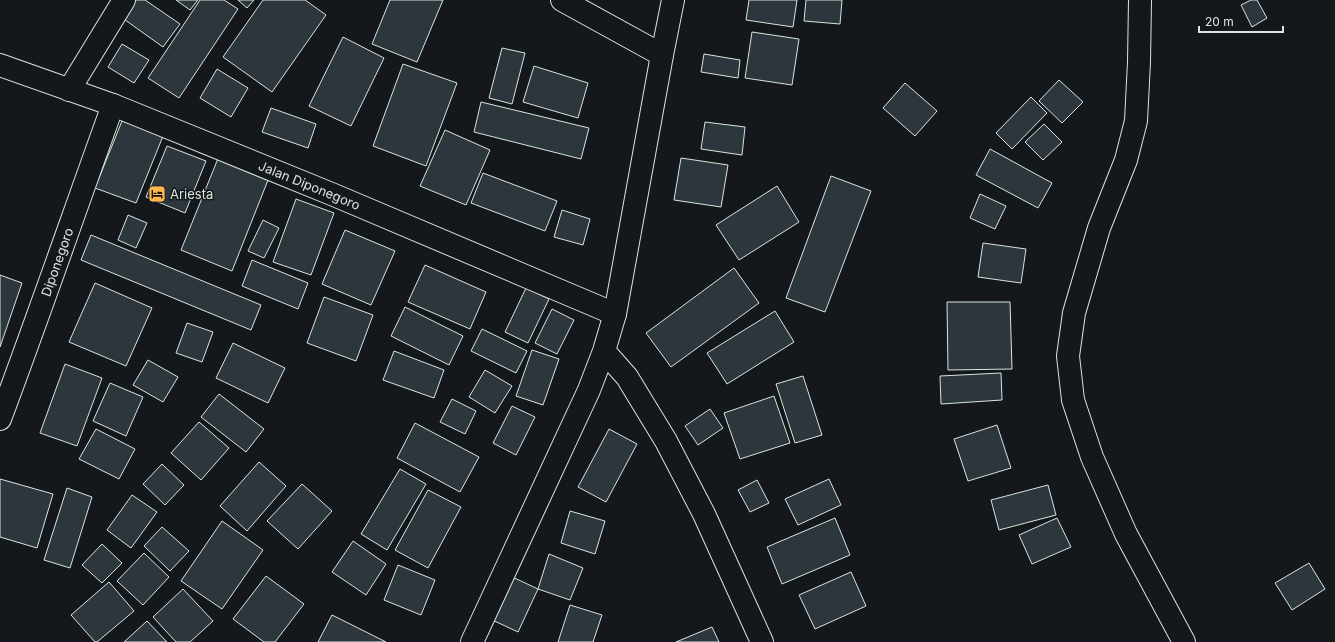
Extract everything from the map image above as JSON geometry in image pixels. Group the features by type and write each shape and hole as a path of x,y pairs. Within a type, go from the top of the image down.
{"street":[{"path":"69,90 124,0"},
{"path":"562,0 662,55"},
{"path":"472,642 589,390 604,351 615,314 673,0"},
{"path":"1140,0 1136,121 1126,160 1099,228 1074,313 1068,356 1074,400 1092,457 1126,534 1184,642"},
{"name":"Jalan Diponegoro","path":"0,65 114,105 334,195 615,314"},
{"name":"Diponegoro","path":"0,419 28,345 78,200 114,105"},
{"path":"604,351 627,377 666,441 704,514 762,642"}],"building":[{"path":"133,0 145,0 180,24 163,47 121,17"},
{"path":"176,0 198,0 190,10"},
{"path":"200,0 224,0 238,9 179,98 148,78"},
{"path":"238,0 254,0 247,8"},
{"path":"263,0 305,0 326,15 272,92 223,57"},
{"path":"390,0 443,0 417,62 372,44"},
{"path":"749,0 797,0 793,27 746,20"},
{"path":"806,0 842,0 840,24 804,21"},
{"path":"1251,0 1257,0 1267,18 1252,27 1241,5"},
{"path":"752,32 799,39 792,85 745,78"},
{"path":"343,37 384,58 351,126 309,106"},
{"path":"122,44 149,60 134,83 108,67"},
{"path":"502,48 525,53 512,104 489,98"},
{"path":"704,54 740,60 738,78 701,72"},
{"path":"403,64 457,83 426,166 373,146"},
{"path":"534,66 588,83 578,118 523,102"},
{"path":"217,69 248,88 231,117 200,98"},
{"path":"1059,80 1083,102 1062,123 1039,101"},
{"path":"905,83 937,111 915,136 883,108"},
{"path":"1031,97 1047,113 1012,149 996,133"},
{"path":"481,102 589,128 581,159 474,132"},
{"path":"271,108 316,124 308,148 262,132"},
{"path":"122,121 163,136 136,203 95,188"},
{"path":"705,122 745,127 742,155 701,149"},
{"path":"1044,124 1062,142 1043,160 1025,142"},
{"path":"445,130 490,150 466,205 420,186"},
{"path":"167,146 206,161 185,213 146,197"},
{"path":"990,149 1052,183 1038,208 976,175"},
{"path":"219,156 270,175 232,271 181,250"},
{"path":"681,158 728,165 721,207 674,200"},
{"path":"483,173 557,201 545,231 471,203"},
{"path":"831,176 871,191 825,312 786,298"},
{"path":"777,186 799,222 739,260 716,225"},
{"path":"980,194 1006,206 995,229 970,218"},
{"path":"296,199 334,213 311,275 273,262"},
{"path":"562,210 590,219 583,245 554,237"},
{"path":"128,215 147,223 136,248 118,240"},
{"path":"263,220 279,228 264,258 248,251"},
{"path":"345,230 395,251 371,305 322,284"},
{"path":"91,235 261,305 251,330 81,260"},
{"path":"983,243 1026,249 1021,283 978,277"},
{"path":"252,260 308,283 298,309 242,286"},
{"path":"425,265 486,292 470,329 408,302"},
{"path":"734,268 759,303 671,367 646,333"},
{"path":"0,275 22,283 0,347"},
{"path":"95,283 152,308 126,366 69,342"},
{"path":"526,288 549,299 528,343 505,332"},
{"path":"324,297 373,315 356,361 307,343"},
{"path":"947,302 1010,302 1012,369 948,370"},
{"path":"405,307 463,336 449,365 391,336"},
{"path":"552,309 574,320 557,354 535,343"},
{"path":"775,311 794,342 727,384 707,353"},
{"path":"187,323 213,332 202,362 176,353"},
{"path":"482,329 527,351 516,373 471,351"},
{"path":"233,343 285,368 268,403 216,378"},
{"path":"532,350 559,359 543,405 516,396"},
{"path":"394,351 444,370 434,398 383,380"},
{"path":"148,360 178,377 163,402 133,385"},
{"path":"65,364 102,378 77,446 40,433"},
{"path":"485,370 512,386 495,413 469,397"},
{"path":"1001,373 1002,400 941,404 940,376"},
{"path":"803,376 822,435 795,443 776,384"},
{"path":"110,383 143,397 126,436 93,421"},
{"path":"219,394 264,429 246,452 201,417"},
{"path":"774,396 790,443 740,459 724,413"},
{"path":"452,399 476,411 465,434 440,422"},
{"path":"512,406 535,417 516,455 493,443"},
{"path":"710,409 723,428 698,445 685,426"},
{"path":"199,422 229,448 201,480 171,453"},
{"path":"415,423 479,457 460,492 397,458"},
{"path":"997,425 1011,468 968,481 954,439"},
{"path":"96,429 135,449 119,479 79,459"},
{"path":"609,429 637,444 606,502 578,487"},
{"path":"259,462 286,486 247,531 220,506"},
{"path":"162,464 184,485 165,505 143,484"},
{"path":"400,469 426,484 387,550 361,534"},
{"path":"0,479 53,494 37,548 0,537"},
{"path":"829,479 841,505 798,525 785,499"},
{"path":"757,480 769,503 750,512 738,490"},
{"path":"302,484 332,511 298,549 267,521"},
{"path":"1048,485 1056,515 999,530 991,500"},
{"path":"67,488 92,497 70,568 44,560"},
{"path":"428,490 461,507 428,568 395,550"},
{"path":"132,495 157,512 131,548 107,530"},
{"path":"570,511 605,521 595,554 561,543"},
{"path":"835,518 850,555 782,584 767,547"},
{"path":"1057,518 1071,547 1032,564 1019,535"},
{"path":"222,521 263,550 222,609 181,581"},
{"path":"162,527 189,551 170,571 144,546"},
{"path":"353,541 386,564 366,595 332,572"},
{"path":"102,544 122,563 102,583 82,565"},
{"path":"144,553 169,577 143,605 117,581"},
{"path":"549,554 583,568 570,600 538,589"},
{"path":"1309,563 1325,589 1292,610 1275,583"},
{"path":"398,565 435,580 421,615 384,600"},
{"path":"851,572 866,606 815,629 799,595"},
{"path":"508,575 538,589 518,632 488,618"},
{"path":"266,576 304,604 275,642 264,642 233,619"},
{"path":"109,582 134,611 97,642 95,642 71,615"},
{"path":"183,589 213,621 190,642 176,642 153,617"},
{"path":"570,605 602,615 593,642 558,642"},
{"path":"332,615 386,642 318,642"},
{"path":"147,621 167,642 124,642"},
{"path":"712,627 719,642 676,642"}],"place":[{"name":"Ariesta","path":"157,194"}]}
